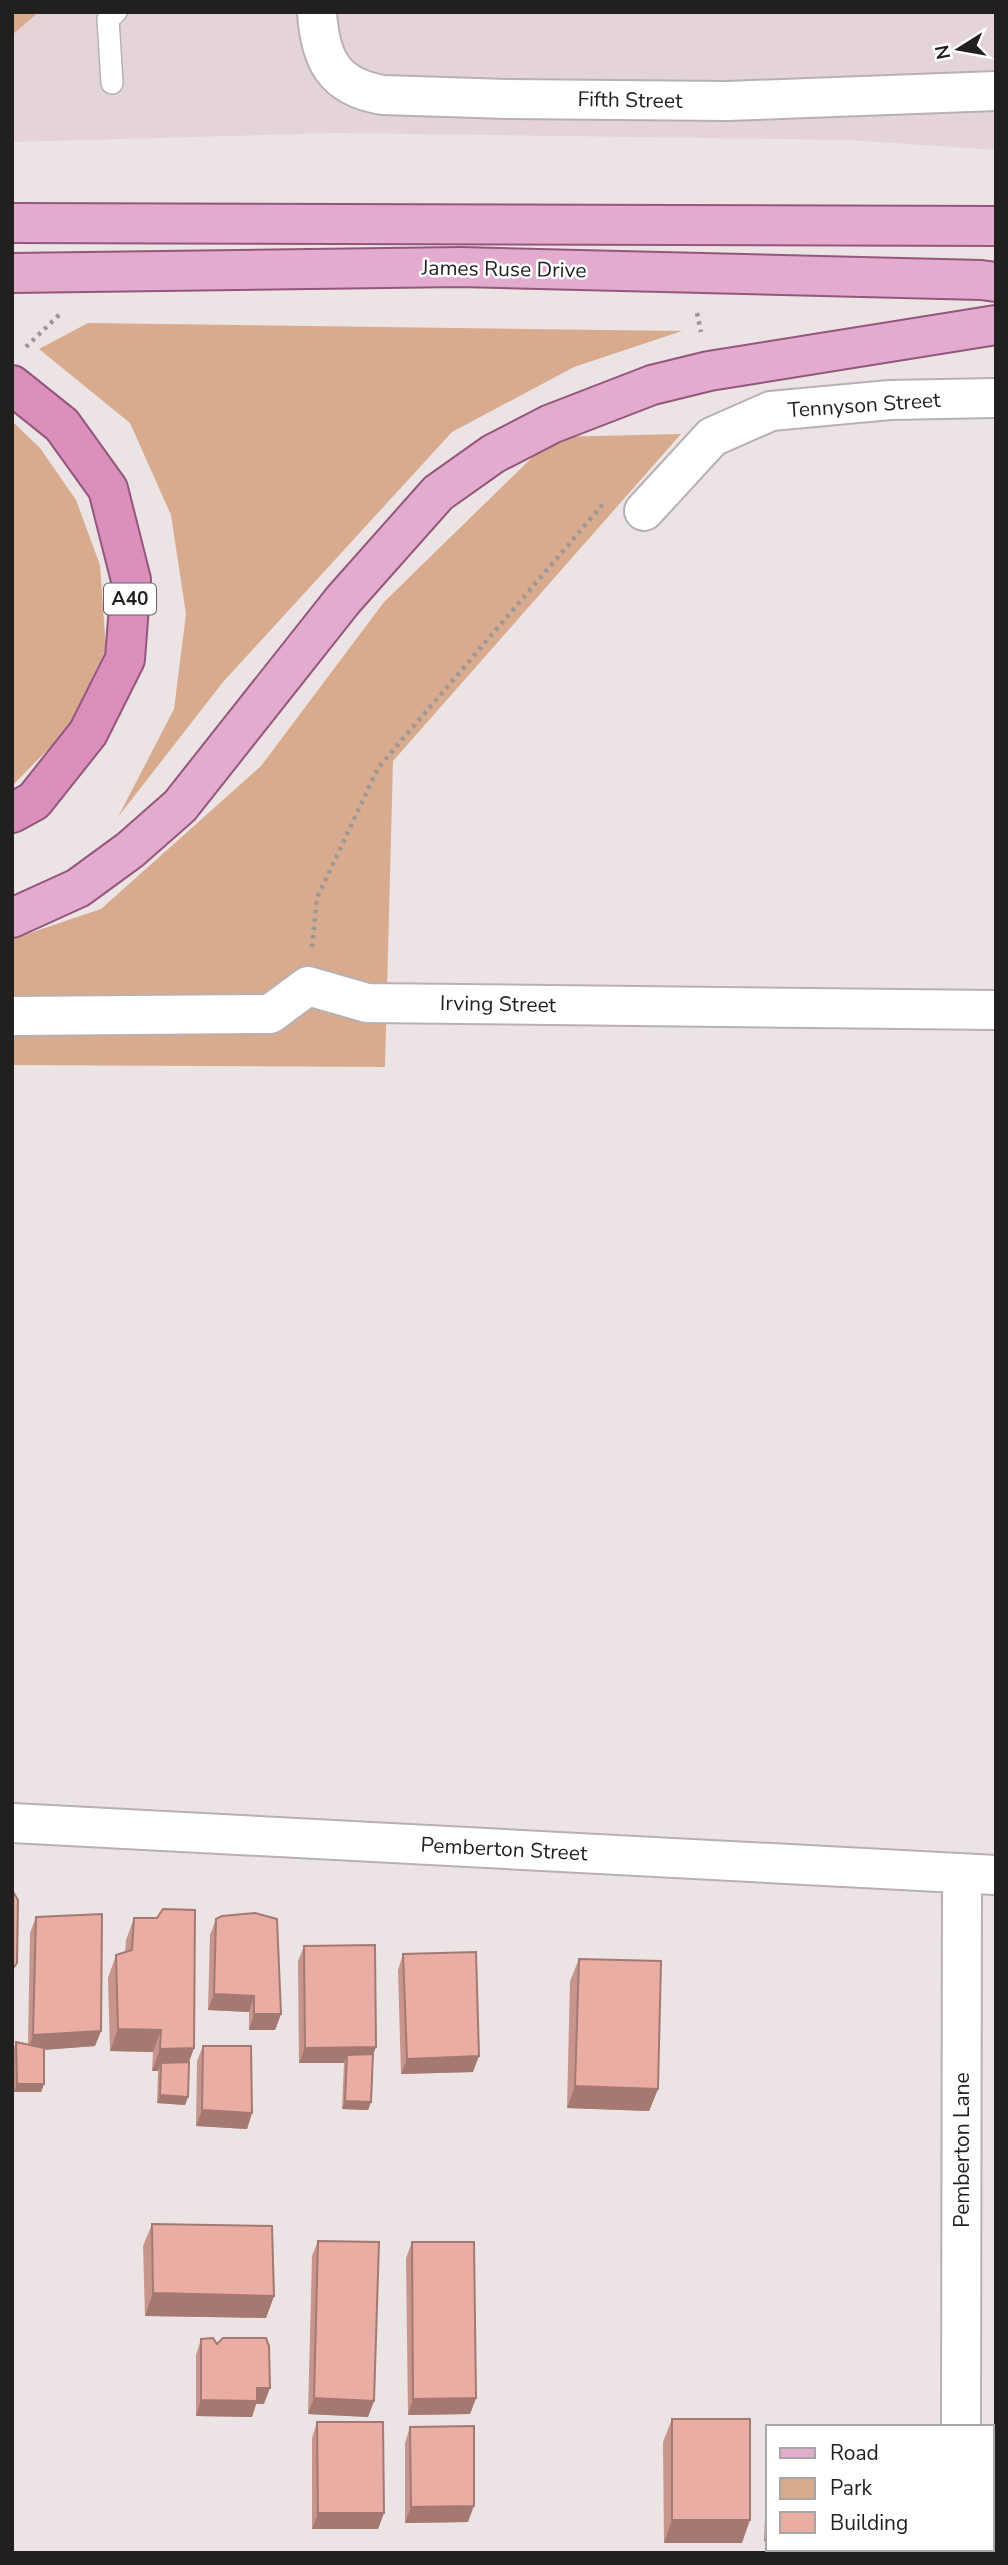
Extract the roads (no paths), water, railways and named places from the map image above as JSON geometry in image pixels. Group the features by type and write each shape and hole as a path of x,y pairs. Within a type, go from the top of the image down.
{"highway":[{"name":"A40","path":"12,385 62,425 108,489 131,580 125,659 89,733 34,801 12,813"}],"main road":[{"name":"James Ruse Drive","path":"12,223 996,226"},
{"name":"James Ruse Drive","path":"12,273 461,267 996,282"},
{"path":"12,918 78,888 130,850 180,806 343,600 438,493 493,454 551,424 652,386 709,371 996,325"}],"street":[{"name":"Fifth Street","path":"317,12 318,33 329,65 352,86 383,95 727,101 996,91"},
{"name":"Tennyson Street","path":"644,510 712,437 771,411 890,400 996,398"},
{"name":"Irving Street","path":"12,1016 270,1014 308,986 368,1003 996,1010"},
{"name":"Pemberton Street","path":"12,1823 979,1874"},
{"name":"Pemberton Lane","path":"961,2425 979,1874"}],"lane":[{"path":"111,83 108,19 116,12"}]}
